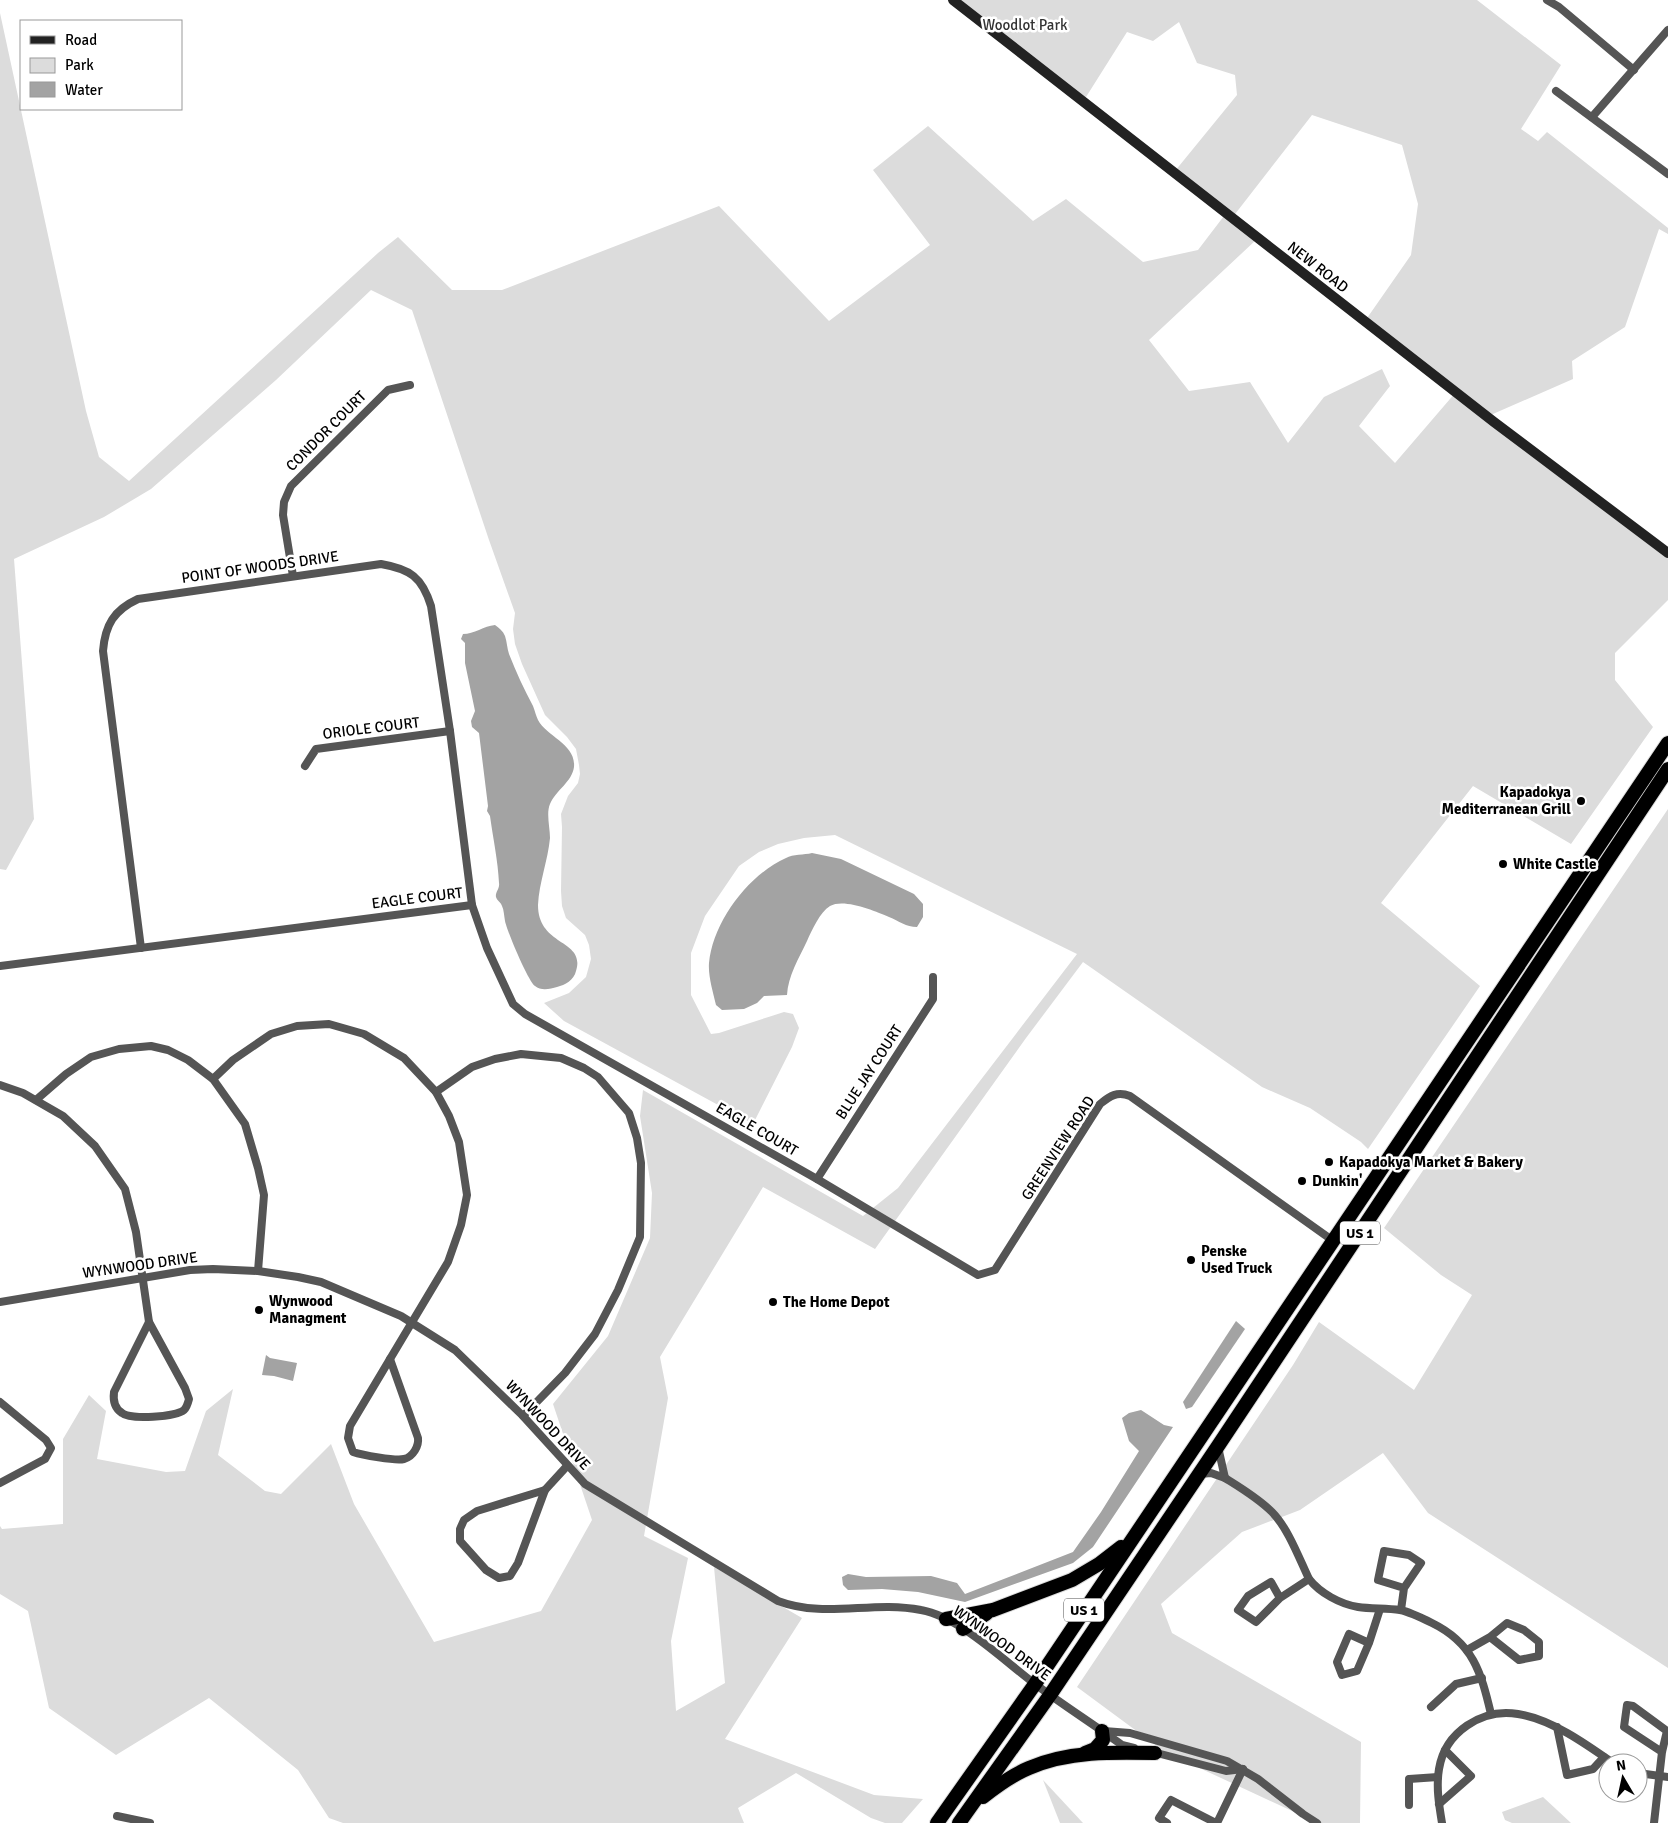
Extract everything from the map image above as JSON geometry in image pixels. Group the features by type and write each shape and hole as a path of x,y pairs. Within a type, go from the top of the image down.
{"highway":[{"name":"US 1","path":"937,1823 1035,1684 1668,743"},
{"name":"US 1","path":"960,1823 1200,1474 1668,769"},
{"path":"946,1619 993,1610 1072,1580 1099,1564 1133,1537"},
{"path":"963,1629 993,1610"},
{"path":"1077,1756 1095,1749 1103,1740 1102,1731"},
{"path":"969,1809 996,1787 1028,1768 1077,1756 1110,1752 1155,1753"}],"street":[{"name":"NEW ROAD","path":"953,0 1478,410 1668,552"},
{"path":"1547,0 1559,7 1634,70"},
{"path":"1592,117 1668,30"},
{"path":"1556,91 1668,174"},
{"name":"CONDOR COURT","path":"293,576 283,515 284,502 291,486 388,390 410,385"},
{"name":"POINT OF WOODS DRIVE","path":"141,948 103,651 104,637 115,614 126,604 138,599 381,564 396,566 413,575 426,592 430,606 450,731 472,905"},
{"name":"ORIOLE COURT","path":"305,766 316,749 450,731"},
{"name":"EAGLE COURT","path":"0,966 472,905 487,948 513,1004 526,1014 817,1179"},
{"name":"BLUE JAY COURT","path":"817,1179 933,999 933,977"},
{"path":"213,1079 233,1060 271,1034 297,1026 329,1024 364,1034 404,1058 436,1092 449,1116 459,1142 467,1195 453,1251 412,1324 390,1359 350,1426 348,1438 353,1452 404,1459 411,1455 419,1444 390,1359"},
{"path":"36,1100 66,1074 91,1057 119,1049 151,1046 168,1050 188,1060 213,1079 245,1124 258,1168 264,1196 258,1271"},
{"path":"436,1092 472,1067 495,1059 521,1054 561,1058 584,1068 598,1077 629,1113 636,1138 641,1163 640,1237 618,1290 595,1334 565,1373 523,1416"},
{"path":"0,1085 36,1100 63,1116 95,1146 125,1190 134,1224 149,1322 185,1388 189,1399 184,1409 177,1413 131,1416 122,1414 113,1401 114,1392 149,1322"},
{"name":"GREENVIEW ROAD","path":"817,1179 971,1272 978,1275 986,1274 995,1270 1100,1104 1108,1097 1117,1093 1124,1094 1332,1240"},
{"name":"WYNWOOD DRIVE","path":"0,1302 143,1277 205,1269 258,1271 321,1282 401,1316 455,1350 523,1416 585,1484 778,1601 797,1608 821,1610 902,1607 922,1610 946,1619 963,1629 1035,1684 1122,1745 1226,1771 1243,1769"},
{"path":"0,1402 46,1440 51,1448 46,1459 0,1483"},
{"path":"1218,1446 1225,1478"},
{"path":"545,1490 477,1511 464,1520 460,1529 460,1541 486,1570 499,1578 510,1576 518,1563 545,1490 567,1466"},
{"path":"1200,1474 1211,1472 1225,1478 1273,1512 1315,1587 1347,1604 1358,1607 1401,1610 1439,1626 1453,1636 1473,1658 1482,1678 1491,1714"},
{"path":"1401,1610 1404,1588 1421,1563 1409,1555 1384,1551 1378,1580 1404,1588"},
{"path":"1280,1598 1271,1582 1248,1596 1238,1610 1256,1622 1280,1598 1309,1579"},
{"path":"1369,1643 1349,1634 1337,1662 1342,1675 1357,1670 1369,1643 1380,1609"},
{"path":"1467,1650 1490,1637 1507,1622 1524,1630 1539,1642 1539,1656 1519,1660 1490,1637"},
{"path":"1431,1707 1456,1684 1482,1678"},
{"path":"1654,1823 1664,1776 1662,1752 1667,1730 1634,1706 1626,1705 1624,1726 1662,1752"},
{"path":"1442,1823 1438,1777 1440,1762 1453,1737 1464,1727 1476,1720 1491,1714 1518,1713 1557,1728 1598,1753"},
{"path":"1557,1728 1566,1775 1593,1769 1598,1764"},
{"path":"1102,1731 1130,1733 1227,1761 1243,1769 1317,1823"},
{"path":"1439,1804 1471,1776 1445,1750"},
{"path":"1167,1823 1159,1818 1171,1800 1217,1823 1243,1769"},
{"path":"1648,1774 1664,1776"},
{"path":"1409,1805 1409,1779 1438,1777"},
{"path":"117,1816 150,1823"}],"green space":[{"name":"Woodlot Park","path":"952,0 1477,0 1561,65 1521,129 1538,141 1547,132 1668,228 1668,234 1659,229 1625,327 1572,361 1573,379 1486,417 1668,555 1668,600 1615,653 1615,680 1653,727 1571,844 1473,786 1381,903 1480,986 1368,1149 1361,1142 1310,1108 1262,1087 1083,962 1026,1038 875,1249 763,1187 660,1357 668,1398 644,1536 688,1558 671,1641 676,1711 725,1683 714,1567 802,1618 725,1739 874,1795 923,1799 902,1823 885,1823 871,1818 796,1773 738,1808 744,1823 343,1823 329,1818 298,1770 209,1698 116,1755 49,1708 28,1611 0,1594 0,1526 2,1529 63,1524 63,1439 89,1395 106,1411 97,1459 166,1472 185,1471 206,1411 233,1389 218,1455 265,1491 281,1494 331,1444 354,1504 434,1642 541,1611 592,1520 553,1404 608,1336 650,1238 652,1193 640,1116 643,1090 863,1216 898,1188 1077,954 835,835 804,838 778,844 759,852 739,866 705,916 691,953 691,995 711,1034 784,1012 793,1014 799,1028 792,1047 753,1124 564,1021 544,1003 569,993 586,977 591,959 585,935 566,918 562,906 561,814 568,796 578,783 580,774 576,749 545,715 522,664 515,644 513,629 515,613 412,310 371,290 276,380 151,489 104,517 14,559 34,819 6,870 0,869 0,13 86,411 99,457 129,481 378,253 398,237 452,290 502,290 719,206 829,321 930,245 873,170 928,126 1033,221 1066,199 1143,262 1198,250 1227,212 1175,171 1237,95 1235,75 1197,63 1179,22 1153,41 1127,32 1086,97 1055,79","holes":["1312,115 1402,145 1418,204 1411,255 1365,321 1456,392 1395,463 1359,426 1390,386 1382,369 1324,397 1288,443 1250,382 1189,391 1149,340 1256,240 1232,218"]},
{"path":"1668,809 1668,1668 1428,1513 1383,1453 1300,1510 1242,1532 1161,1604 1172,1633 1361,1742 1360,1823 1318,1823 1165,1752 1077,1687 1293,1365 1319,1322 1414,1390 1472,1295 1441,1275 1384,1228"},
{"path":"1043,1780 1083,1823 1060,1823"},
{"path":"1543,1797 1571,1823 1512,1823 1505,1820 1502,1812"}],"water":[{"path":"495,625 505,636 509,654 538,720 542,726 566,747 573,759 573,772 553,799 549,808 550,838 538,905 540,919 545,929 574,953 577,961 576,971 569,982 549,989 540,989 532,982 518,955 505,921 503,909 496,897 499,885 497,858 490,816 487,811 488,806 479,733 472,727 471,721 475,711 465,663 465,643 461,639 463,634"},
{"path":"812,853 841,859 914,894 923,904 923,917 917,927 913,927 860,906 836,904 830,906 820,917 811,932 792,974 787,995 764,996 757,1003 744,1009 722,1010 716,1005 710,979 709,963 717,932 725,916 746,888 758,876 789,857"},
{"path":"1236,1321 1245,1329 1192,1407 1186,1409 1183,1402"},
{"path":"266,1355 270,1358 297,1363 293,1381 262,1375"},
{"path":"1141,1410 1164,1425 1173,1427 1093,1547 1073,1563 965,1602 918,1592 882,1589 848,1590 843,1585 842,1577 848,1574 866,1577 931,1576 957,1583 965,1594 1073,1552 1101,1512 1139,1451 1129,1441 1122,1418 1129,1413"}],"place":[{"name":"Kapadokya Mediterranean Grill","path":"1581,801"},
{"name":"White Castle","path":"1503,864"},
{"name":"Kapadokya Market & Bakery","path":"1329,1162"},
{"name":"Dunkin'","path":"1302,1181"},
{"name":"Penske Used Truck","path":"1191,1260"},
{"name":"The Home Depot","path":"773,1302"},
{"name":"Wynwood Managment","path":"259,1310"}]}
